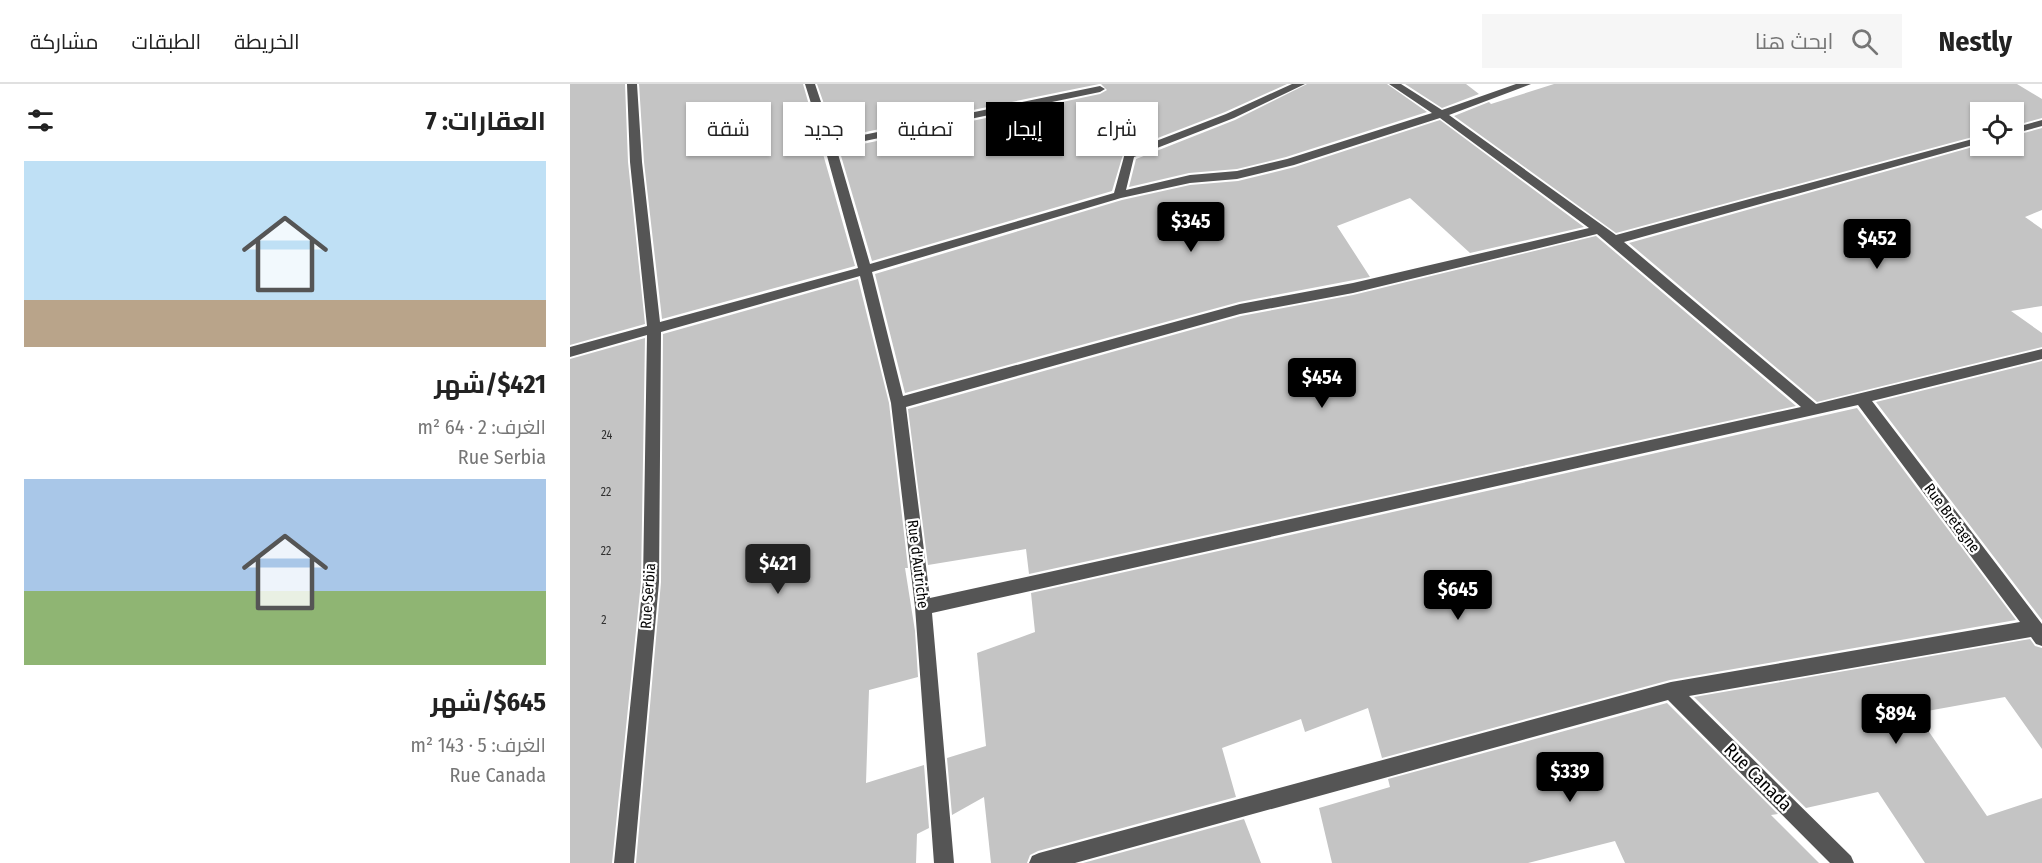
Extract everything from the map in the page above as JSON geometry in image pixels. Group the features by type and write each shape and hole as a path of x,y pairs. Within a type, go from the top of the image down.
{"street":[{"name":"Rue Serbia","path":"624,863 651,582 654,328 636,162 632,84"},
{"name":"Rue d'Autriche","path":"810,84 816,102"},
{"path":"1158,144 1230,116 1300,84"},
{"path":"1394,84 1441,114 1597,230 1614,240 1814,410"},
{"path":"570,352 865,270 1119,195 1190,179 1237,175 1290,162 1441,114 1526,84"},
{"path":"865,138 1100,89"},
{"path":"2024,128 2042,123"},
{"path":"1614,240 1970,143"},
{"name":"Rue d'Autriche","path":"833,156 865,270 897,403 923,607 944,863"},
{"path":"1119,195 1130,156"},
{"path":"897,403 1240,309 1353,288 1597,230"},
{"path":"923,607 1814,410 2042,354"},
{"name":"Rue Bretagne","path":"1862,399 2038,633"},
{"path":"1039,863 1671,691 2038,633"},
{"name":"Rue Canada","path":"1671,691 1844,863"}],"path":[{"path":"1100,89 1106,102"}],"building":[{"path":"570,84 625,84 628,162 645,324 570,345"},
{"path":"639,84 803,84 808,102 783,102 783,156 824,156 855,266 662,319 644,162"},
{"path":"817,84 1099,84 1011,102 986,102 986,107 974,110 974,102 877,102 877,130 865,132 865,102 823,102"},
{"path":"1101,84 1287,84 1225,112 1158,138 1158,102 1076,102 1076,156 1122,156 1112,191 872,261 841,156 865,156 865,144 877,141 877,156 974,156 974,121 986,118 986,156 1064,156 1064,102 1062,102 1100,94 1107,90"},
{"path":"1307,84 1387,84 1427,112 1286,157 1237,169 1189,173 1129,187 1136,159 1144,156 1158,156 1158,150 1235,120"},
{"path":"1405,84 1466,84 1479,94 1442,108"},
{"path":"1554,84 2017,84 2042,99 2042,118 2024,123 2024,102 1970,102 1970,138 1616,233 1454,116 1489,102 1491,104"},
{"path":"1440,120 1584,227 1470,253 1410,198 1337,226 1370,277 1239,302 905,393 875,274 1122,200 1190,185 1238,181 1295,167"},
{"path":"2042,128 2042,210 2025,217 2042,229 2042,306 2011,311 2042,333 2042,347 1817,402 1629,243 1970,148 1970,156 2024,156 2024,133"},
{"path":"1596,236 1796,406 1029,574 1026,549 928,565 908,409 1241,316 1353,295"},
{"path":"858,279 889,403 908,568 905,568 915,631 918,677 869,690 866,783 924,765 929,828 917,834 916,863 636,863 661,582 663,334"},
{"path":"645,338 641,582 612,863 570,863 570,359"},
{"path":"2042,361 2042,620 1876,402"},
{"path":"1857,408 2016,620 1670,680 1382,758 1368,708 1305,732 1301,719 1222,748 1236,797 1038,851 1030,855 1027,863 991,863 984,797 952,815 947,758 986,746 977,653 1035,632 1031,593"},
{"path":"2030,639 2035,646 2042,648 2042,749 2005,697 1916,713 1987,816 2042,798 2042,863 1925,863 1878,792 1806,808 1694,697"},
{"path":"1667,703 1778,814 1771,815 1819,863 1625,863 1615,841 1528,863 1332,863 1319,808 1390,787 1388,779"},
{"path":"1244,819 1261,863 1083,863"}]}
